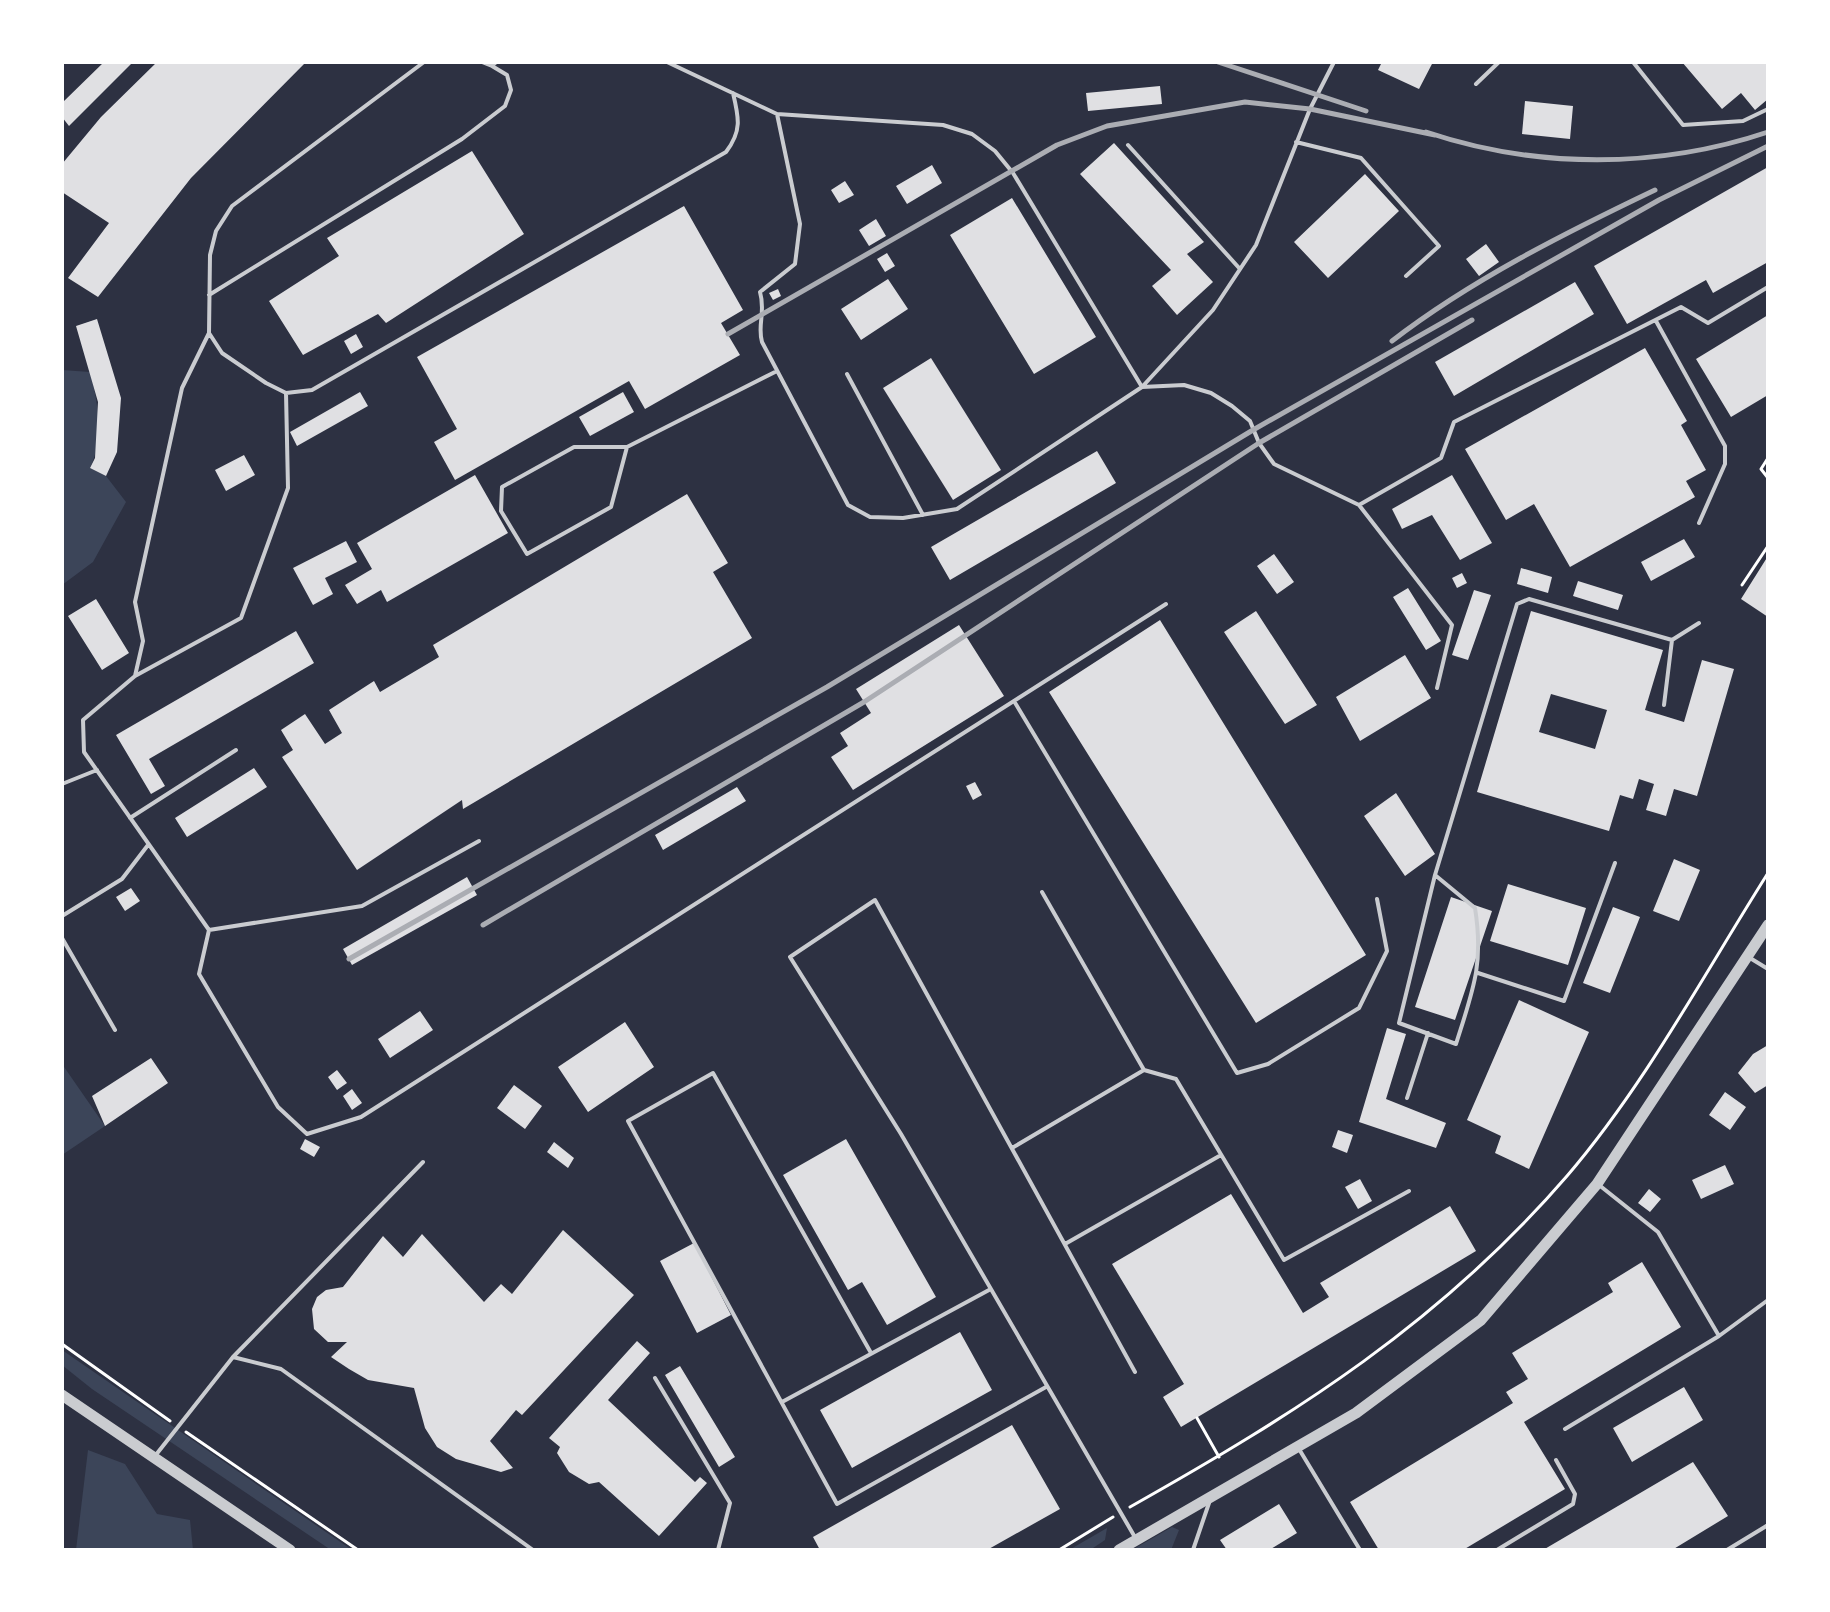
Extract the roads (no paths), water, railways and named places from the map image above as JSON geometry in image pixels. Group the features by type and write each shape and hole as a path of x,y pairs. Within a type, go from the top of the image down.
{"street":[{"path":"1119,1550 1356,1413 1481,1320 1597,1184 1768,925"},
{"path":"63,1395 290,1550"}],"lane":[{"path":"135,676 143,641 135,602 182,388 209,333 208,296 216,231 232,206 424,62"},
{"path":"208,296 462,139 505,106 511,90 507,75 494,64 482,62"},
{"path":"667,62 777,114 943,125 972,134 995,151 1013,173 1142,387"},
{"path":"777,114 785,166 800,224 795,264 760,292 765,310 759,332 848,505 870,517 923,515 957,509 1142,387 1213,310 1256,245 1296,142 1334,62"},
{"path":"1476,84 1499,62"},
{"path":"1633,62 1683,125 1743,121 1768,109"},
{"path":"209,333 222,353 286,393 312,390 726,152 737,138 740,120 733,93"},
{"path":"1296,142 1361,158 1439,246 1406,276"},
{"path":"1128,145 1240,269"},
{"path":"1359,505 1441,458 1454,422 1681,307 1708,323 1768,287"},
{"path":"1656,320 1725,446 1725,464 1699,523"},
{"path":"627,447 611,507 527,554 501,511 502,487 574,447 627,447 777,371"},
{"path":"847,374 923,515"},
{"path":"1142,387 1184,385 1211,393 1250,421 1259,443 1274,464 1359,505 1452,625 1437,688"},
{"path":"286,393 288,488 241,618 135,676 83,720 84,752 209,930 199,974 278,1107 307,1134 361,1117 1166,604"},
{"path":"1435,875 1475,908 1481,944 1478,973 1456,1044 1399,1023 1435,875 1517,604 1529,599 1672,640 1699,623"},
{"path":"1664,705 1672,640"},
{"path":"1014,701 1237,1073 1268,1064 1359,1008 1387,951 1377,899"},
{"path":"130,818 236,750"},
{"path":"62,784 97,770"},
{"path":"209,930 362,906 479,841"},
{"path":"62,916 122,879 149,844"},
{"path":"1478,973 1564,1001 1615,863"},
{"path":"1042,892 1144,1070 1176,1079 1284,1260 1409,1191"},
{"path":"1135,1372 875,900 790,957 901,1134 1137,1540"},
{"path":"62,938 115,1030"},
{"path":"1748,956 1768,969"},
{"path":"1407,1098 1428,1033"},
{"path":"1012,1148 1144,1070"},
{"path":"871,1353 713,1073 628,1121 837,1504 1046,1387"},
{"path":"1065,1244 1221,1155"},
{"path":"154,1457 233,1357 423,1162"},
{"path":"1597,1184 1658,1232 1719,1336"},
{"path":"782,1402 989,1290"},
{"path":"1565,1429 1719,1336 1768,1300"},
{"path":"233,1357 281,1369 533,1550"},
{"path":"655,1378 730,1503 718,1550"},
{"path":"1298,1447 1360,1550"},
{"path":"1497,1550 1573,1504 1575,1494 1556,1460"},
{"path":"1193,1550 1210,1500"},
{"path":"1727,1550 1768,1525"}],"railway":[{"path":"1218,62 1366,111"},
{"path":"728,334 1057,145 1107,126 1245,102 1310,109 1435,135"},
{"path":"1426,132 1510,153 1597,160 1684,153 1768,132"},
{"path":"349,959 827,687 1253,430 1659,200 1768,146"},
{"path":"1392,341 1486,278 1655,190"},
{"path":"483,925 864,702 1259,443 1472,320"}]}
